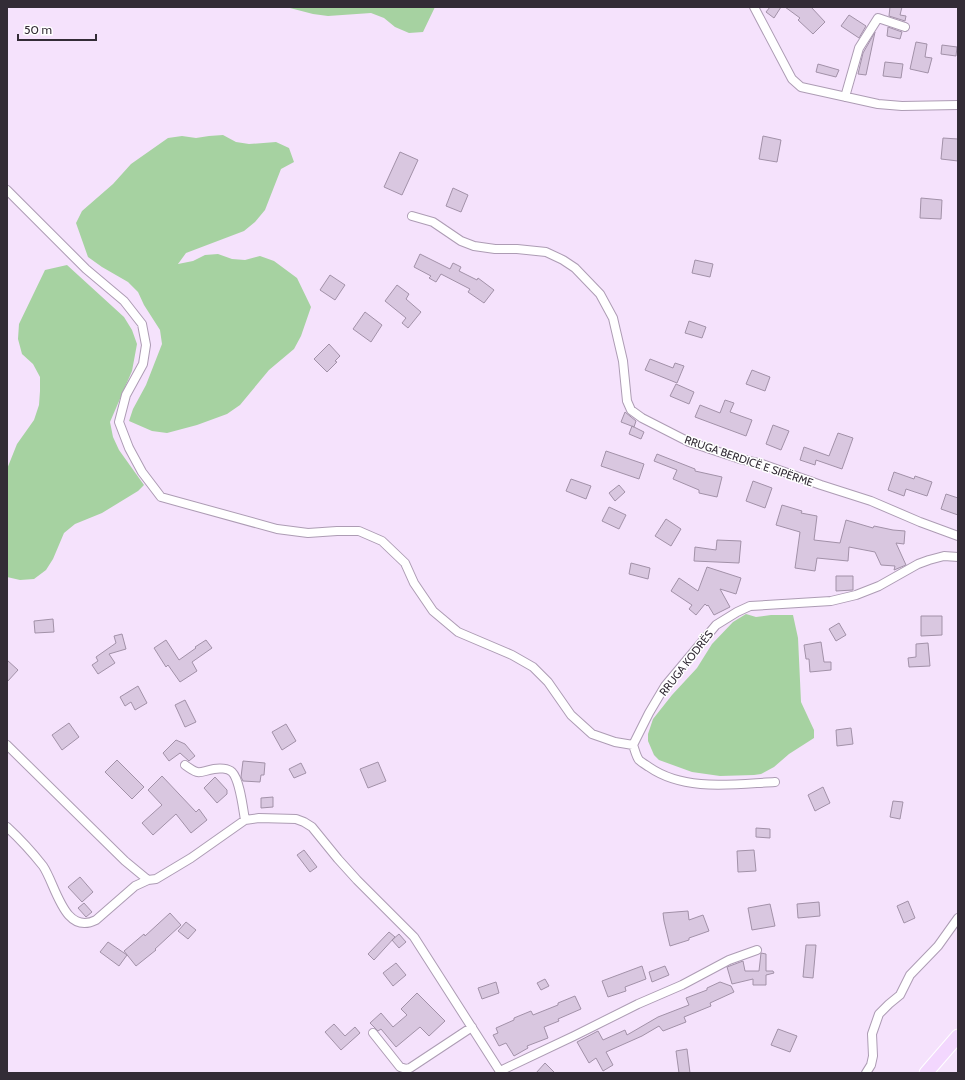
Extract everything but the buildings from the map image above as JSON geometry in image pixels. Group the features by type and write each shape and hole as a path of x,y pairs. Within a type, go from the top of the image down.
{"main road":[{"path":"926,1073 958,1036"}],"street":[{"path":"754,7 792,79 801,87 884,105 958,105"},
{"path":"845,97 859,48 878,18 905,27"},
{"path":"7,190 86,270 124,301 142,324 146,345 143,364 126,395 119,422 129,448 142,472 161,497 277,529 308,533 359,531 382,541 405,563 414,583 433,611 458,632 512,655 533,668 548,682 571,715 592,734 615,742 633,745 638,759 655,771 681,782 702,784 775,782"},
{"name":"RRUGA BERDICË E SIPËRME","path":"412,216 433,222 461,241 474,246 495,249 517,249 546,252 563,260 575,268 600,294 613,318 623,361 627,400 631,410 642,418 689,442 740,459 762,464 871,501 958,536"},
{"name":"RRUGA KODRËS","path":"633,745 665,686 716,625 737,612 750,606 831,601 856,595 879,586 918,564 944,556 958,557"},
{"path":"7,745 14,750 125,861 148,880"},
{"path":"185,765 193,771 200,773 215,769 226,769 232,772 237,782 245,820"},
{"path":"7,827 24,843 44,868 63,908 69,916 82,924 96,920 135,886 148,880 156,879 191,858 245,820 259,818 296,819 304,822 312,827 342,864 414,937 501,1072 638,1004 682,985 729,960 758,950"},
{"path":"866,1073 871,1065 873,1056 872,1034 879,1014 888,1004 900,995 910,976 938,946 958,918"},
{"path":"373,1033 400,1067 406,1069 410,1068 472,1027"}],"green space":[{"path":"286,7 435,7 423,32 409,33 395,27 384,18 371,13 328,16"},
{"path":"223,135 236,142 249,144 276,142 289,148 294,162 281,169 265,210 255,222 244,231 186,253 178,264 193,261 205,255 218,254 232,259 245,260 260,256 274,261 297,278 311,307 301,336 294,349 269,370 240,405 227,414 197,425 167,433 152,431 129,421 133,409 146,385 162,344 160,330 144,305 138,292 128,282 88,257 76,223 82,211 113,184 131,164 168,138 182,136 196,138"},
{"path":"67,265 124,317 132,330 137,344 132,371 110,422 113,437 119,450 144,485 138,491 102,513 75,524 64,533 53,559 46,570 34,579 20,580 7,577 7,469 17,444 34,420 39,405 40,377 33,364 22,354 18,339 19,324 45,270"},
{"path":"746,614 756,617 793,615 798,638 801,702 814,730 814,738 789,754 774,767 761,774 754,775 720,776 692,772 659,760 654,755 648,741 648,734 653,719 672,695 697,668 712,644 733,622"}]}
